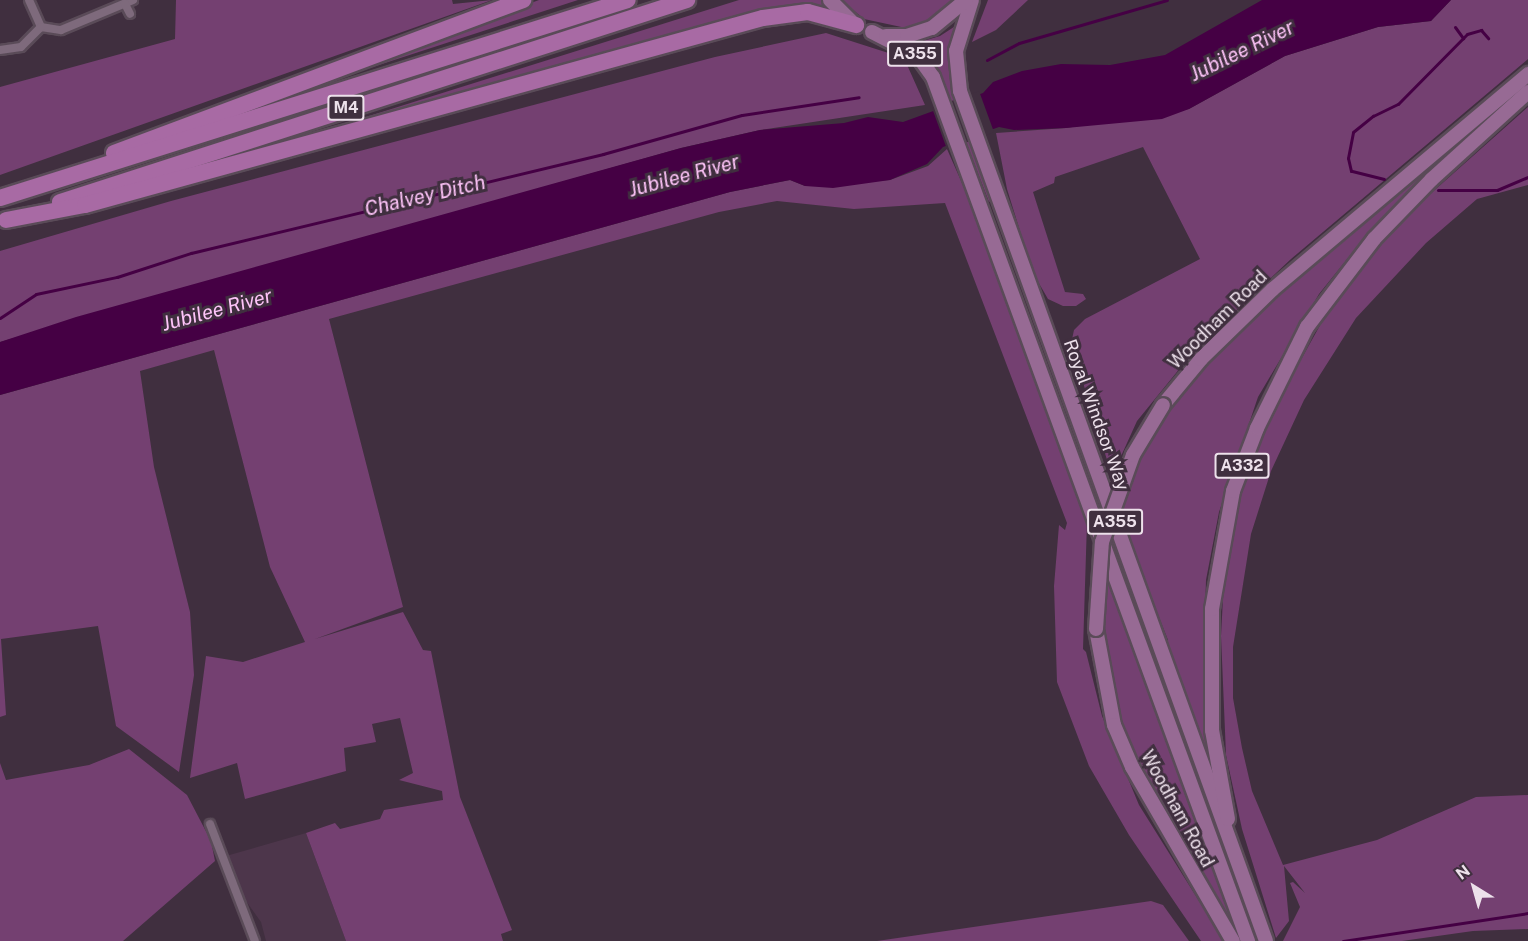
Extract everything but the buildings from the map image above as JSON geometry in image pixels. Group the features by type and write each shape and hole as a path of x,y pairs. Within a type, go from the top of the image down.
{"highway":[{"name":"M4","path":"22,191 133,145 523,0"},
{"name":"M4","path":"0,198 628,0"},
{"name":"M4","path":"3,221 687,0"},
{"name":"M4","path":"3,221 85,205 763,18 808,12 856,25"}],"main road":[{"path":"830,0 856,25 872,32 897,36 924,32 947,19 966,0"},
{"name":"Royal Windsor Way","path":"972,0 956,51 960,91 1242,882 1266,941"},
{"name":"Royal Windsor Way","path":"872,32 922,59 939,94 969,172 1239,938"},
{"name":"Woodham Road","path":"1239,938 1132,767 1114,725 1096,630 1102,542 1133,455 1163,405 1201,359 1273,289 1528,74"},
{"name":"Woodham Road","path":"1242,882 1214,740 1210,671 1213,598 1233,491 1257,428 1306,327 1374,239 1440,171 1528,92"}],"street":[{"path":"29,0 41,27"},
{"path":"41,27 61,30 129,2 130,14"},
{"path":"0,50 21,47 41,27"},
{"path":"210,824 255,941"}],"shaded area":[{"path":"176,0 452,0 453,4 492,0 0,175 0,87 175,39"},
{"path":"539,0 578,0 290,94 290,93"},
{"path":"739,0 822,0 828,10 318,132"},
{"path":"841,0 955,0 934,19 906,28 864,19"},
{"path":"988,0 1028,0 996,30 972,42"},
{"path":"1451,0 1528,0 1528,59 1291,259 1198,346 1137,421 1112,476 1071,344 1074,330 1085,319 1200,259 1143,147 1055,177 1054,183 1033,192 1065,292 1083,294 1086,299 1076,306 1063,306 1048,299 1033,273 1007,189 996,133 1066,128 1189,109 1285,56 1378,27 1431,21"},
{"path":"957,25 953,39 994,198 989,202 938,69 913,44 940,36"},
{"path":"826,33 904,58 925,105 760,130 681,148 0,342 0,251 171,201 715,57"},
{"path":"1528,79 1528,84 1396,203 1352,253 1319,294 1258,397 1219,512 1206,580 1203,676 1213,784 1164,644 1168,640 1117,511 1138,454 1155,423 1205,359 1248,316"},
{"path":"1528,107 1528,185 1477,199 1426,243 1356,318 1304,400 1271,471 1251,534 1233,647 1233,698 1252,791 1283,865 1377,840 1476,797 1528,795 1528,929 1473,931 1402,941 1283,941 1300,907 1290,883 1293,882 1305,893 1284,866 1289,921 1276,938 1242,829 1226,755 1221,636 1226,540 1264,426 1328,311 1401,220"},
{"path":"947,149 980,224 1087,522 1083,649 1086,652 1102,716 1139,805 1224,941 1201,941 1129,835 1089,766 1057,682 1054,586 1059,525 1065,530 1067,523 945,203 854,209 777,201 719,212 329,319 403,607 315,639 403,612 423,650 431,651 460,797 512,930 501,934 503,941 346,941 306,833 335,823 340,829 380,819 384,810 443,800 442,791 399,780 413,773 400,718 372,724 376,742 344,748 346,771 245,799 237,763 190,778 206,656 243,662 305,642 270,567 214,350 140,371 154,467 190,612 194,675 179,772 116,726 98,626 1,639 6,715 0,717 0,395 730,192 790,180 805,186 890,180 928,166"},
{"path":"1102,566 1118,597 1236,925 1212,896 1128,753 1101,662"},
{"path":"129,749 187,795 211,841 215,861 123,941 0,941 0,763 6,780 89,765"},
{"path":"306,833 346,941 266,941 261,922 246,901 226,856"},
{"path":"1151,901 1163,905 1189,941 877,941"}],"water":[{"name":"Jubilee River","path":"1262,0 1451,0 1431,21 1378,27 1285,56 1189,109 1162,119 1066,128 1014,130 999,127 943,147 927,164 890,180 833,188 805,186 790,180 730,192 0,395 0,342 76,317 681,148 760,130 844,123 868,117 903,122 983,93 993,82 1022,71 1061,64 1110,65 1165,55"}],"pier":[{"path":"979,91 994,132 947,149 932,108"}],"waterway":[{"name":"Chalvey Ditch","path":"987,60 1019,43 1167,0"},
{"path":"1455,27 1463,38"},
{"path":"1384,179 1351,171 1348,158 1353,132 1373,116 1398,104 1467,34 1481,30 1488,38"},
{"name":"Chalvey Ditch","path":"0,318 36,294 117,277 191,253 603,154 742,115 859,97"},
{"path":"1438,190 1497,190 1528,177"},
{"path":"1343,941 1528,913"}]}
